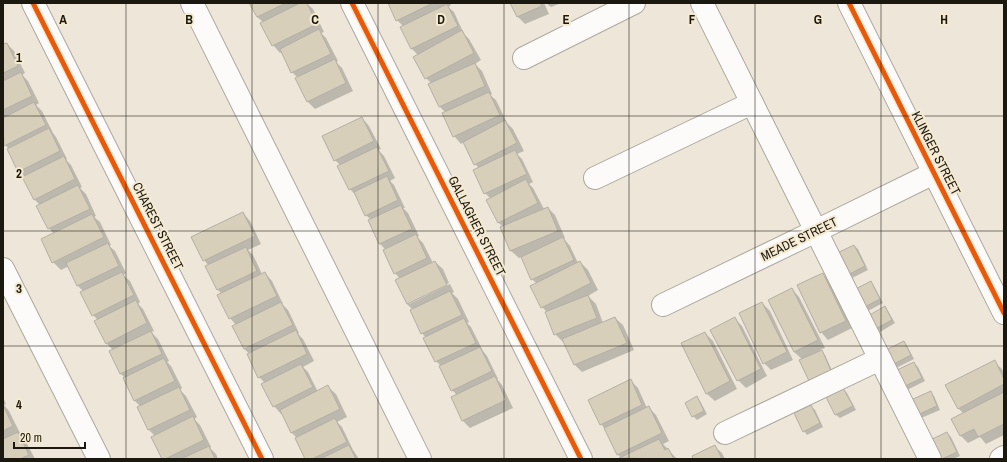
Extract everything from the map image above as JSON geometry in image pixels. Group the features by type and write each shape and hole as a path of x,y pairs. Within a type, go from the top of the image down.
{"street":[{"name":"CHAREST STREET","path":"33,3 262,459"},
{"path":"192,3 420,459"},
{"name":"GALLAGHER STREET","path":"352,3 581,459"},
{"path":"524,58 634,3"},
{"path":"702,3 930,459"},
{"name":"KLINGER STREET","path":"848,3 1004,313"},
{"path":"595,178 752,103"},
{"name":"MEADE STREET","path":"663,305 934,173"},
{"path":"3,269 99,459"},
{"path":"725,433 880,359"}],"building":[{"path":"249,3 286,3 257,17"},
{"path":"300,3 307,3 317,24 272,46 260,23"},
{"path":"388,3 433,3 396,21"},
{"path":"510,3 540,3 542,6 517,17"},
{"path":"447,4 458,26 411,49 400,27"},
{"path":"319,29 331,54 291,73 280,49"},
{"path":"462,30 474,53 425,79 413,57"},
{"path":"7,43 18,66 3,73 3,44"},
{"path":"335,59 346,83 307,102 295,78"},
{"path":"475,63 485,86 439,107 428,84"},
{"path":"21,72 32,96 3,110 3,81"},
{"path":"489,92 500,115 453,137 442,113"},
{"path":"34,102 46,125 4,146 3,118"},
{"path":"362,117 374,141 334,161 322,136"},
{"path":"505,120 517,143 474,165 463,142"},
{"path":"49,128 60,151 18,172 7,149"},
{"path":"377,147 389,171 349,190 337,166"},
{"path":"515,150 527,174 484,194 473,170"},
{"path":"64,156 75,179 34,200 22,177"},
{"path":"387,176 398,200 365,216 354,192"},
{"path":"526,179 538,203 498,223 486,200"},
{"path":"78,185 90,209 48,229 36,206"},
{"path":"401,205 412,229 379,244 368,220"},
{"path":"548,207 558,231 510,251 500,227"},
{"path":"243,212 255,236 203,261 191,237"},
{"path":"92,214 104,237 52,263 41,239"},
{"path":"416,234 427,258 394,274 383,250"},
{"path":"563,237 574,260 531,280 521,257"},
{"path":"108,243 119,266 77,286 66,263"},
{"path":"854,245 865,266 844,277 833,255"},
{"path":"246,247 257,271 217,290 205,266"},
{"path":"435,261 447,285 407,304 395,280"},
{"path":"580,261 591,283 541,308 530,286"},
{"path":"122,272 134,295 92,316 80,292"},
{"path":"265,272 277,296 229,319 217,295"},
{"path":"823,273 846,321 820,333 797,285"},
{"path":"871,281 880,299 861,309 852,291"},
{"path":"792,288 818,340 794,352 768,300"},
{"path":"450,291 462,315 421,334 410,310"},
{"path":"588,295 597,318 554,335 545,312"},
{"path":"136,300 147,323 106,344 94,321"},
{"path":"281,302 293,325 244,349 232,326"},
{"path":"762,302 787,352 763,364 739,313"},
{"path":"885,306 892,320 875,329 868,316"},
{"path":"615,317 627,343 574,365 562,339"},
{"path":"735,317 761,369 737,381 710,330"},
{"path":"464,318 476,343 435,362 423,338"},
{"path":"296,330 307,354 258,378 247,354"},
{"path":"151,331 162,354 120,374 109,351"},
{"path":"705,332 730,381 706,394 681,343"},
{"path":"904,341 911,355 892,365 884,351"},
{"path":"480,347 492,371 451,391 439,366"},
{"path":"822,350 832,373 810,383 799,360"},
{"path":"164,358 175,381 134,401 123,378"},
{"path":"995,360 1004,379 1004,384 958,409 945,385"},
{"path":"914,362 922,378 903,387 895,371"},
{"path":"301,364 313,387 273,407 261,384"},
{"path":"495,376 506,400 462,421 451,397"},
{"path":"631,379 642,405 600,425 588,400"},
{"path":"328,385 340,409 291,433 280,410"},
{"path":"179,387 190,410 148,430 137,407"},
{"path":"843,388 853,406 835,415 826,397"},
{"path":"931,391 937,406 917,415 911,400"},
{"path":"1004,392 1004,424 978,437 974,429 960,436 951,419"},
{"path":"697,396 704,411 692,417 685,403"},
{"path":"3,405 13,426 3,431"},
{"path":"811,405 820,423 803,432 794,413"},
{"path":"649,406 662,433 617,455 604,428"},
{"path":"193,416 204,440 165,459 162,459 151,437"},
{"path":"335,418 347,442 312,459 305,459 295,438"},
{"path":"18,432 29,455 20,459 3,459 3,439"},
{"path":"947,432 957,452 942,459 936,459 928,441"},
{"path":"659,439 665,450 668,448 674,459 619,458"},
{"path":"349,445 356,459 320,459"},
{"path":"715,445 722,459 693,459 692,456"},
{"path":"209,446 215,459 181,459"}],"cycle path":[{"path":"33,3 262,459"},
{"path":"352,3 581,459"},
{"path":"849,3 1004,313"}]}
